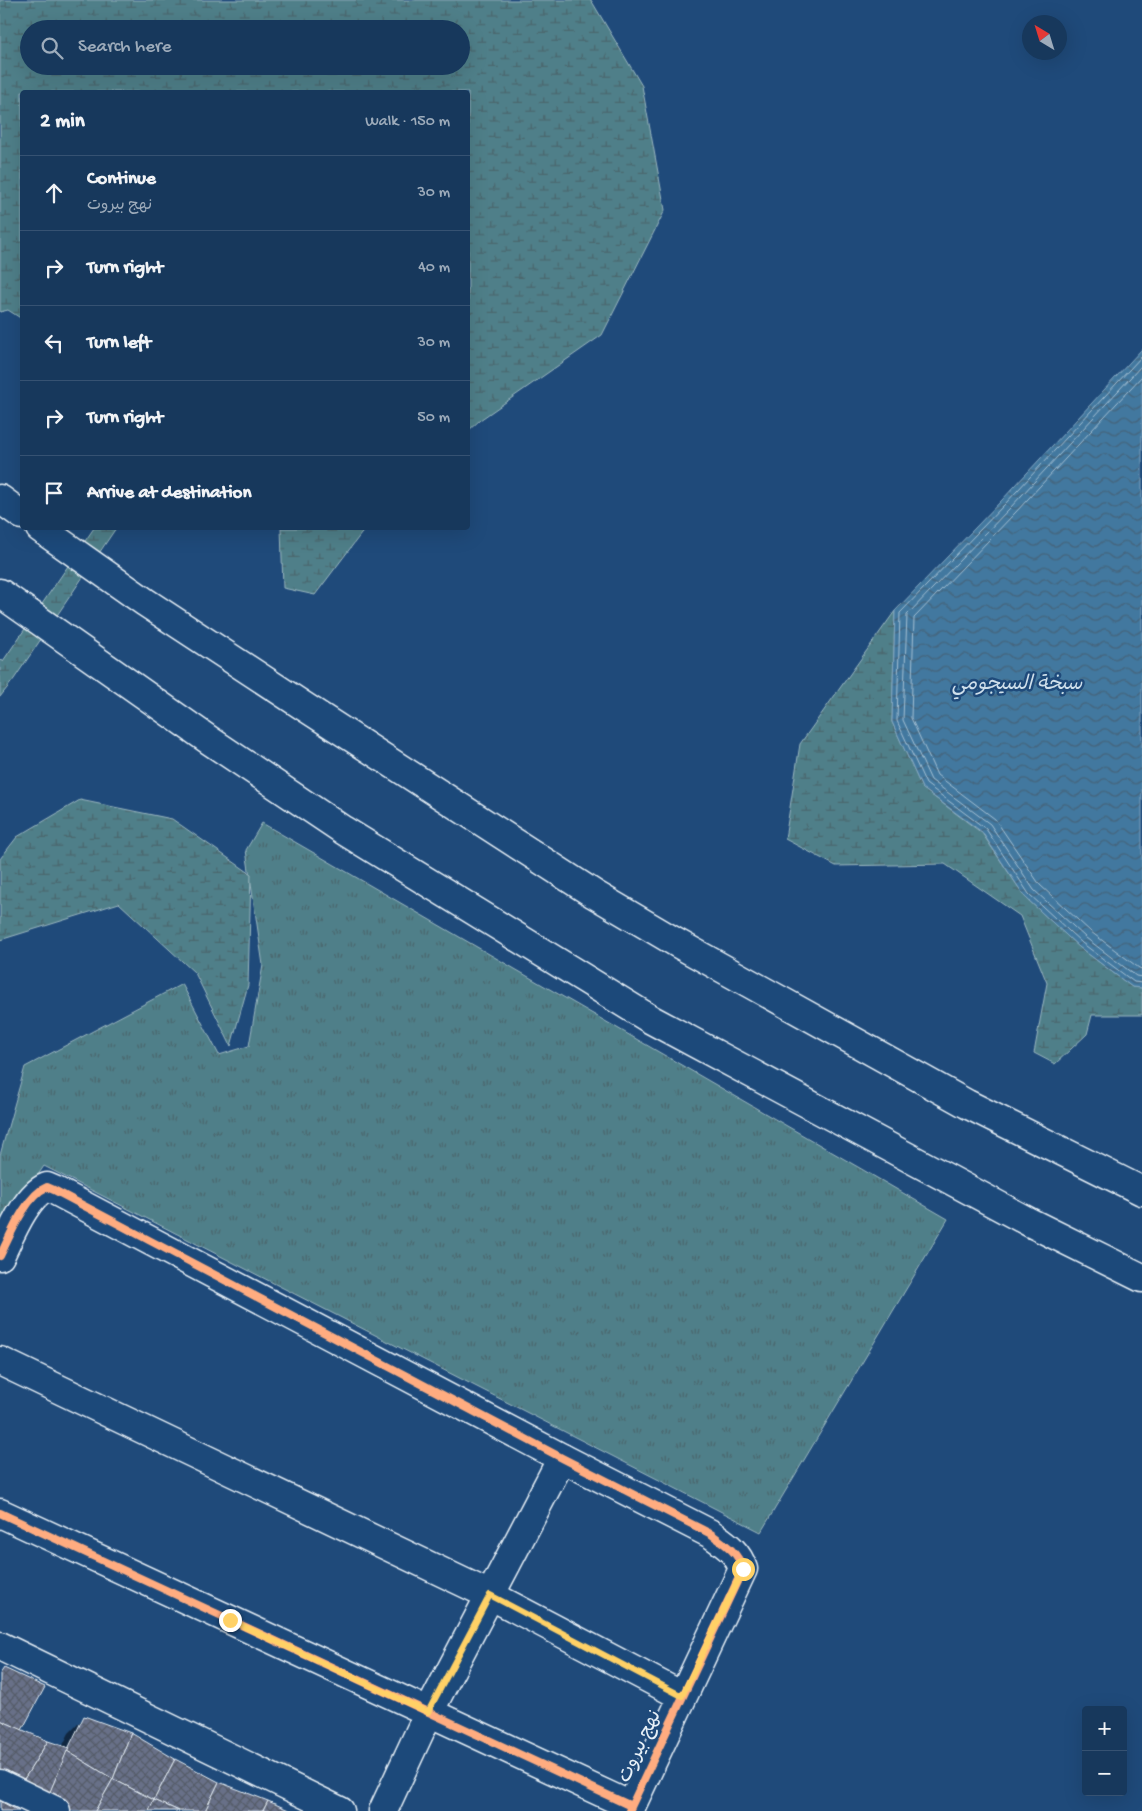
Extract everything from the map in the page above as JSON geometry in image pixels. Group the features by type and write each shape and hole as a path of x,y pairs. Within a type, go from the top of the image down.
{"main road":[{"path":"0,499 20,514"},
{"path":"43,530 146,602 594,894 686,948 967,1104 1142,1190"},
{"path":"0,593 209,740 343,830 642,1014 1030,1223 1142,1278"},
{"path":"0,1256 29,1202 36,1193 47,1187 562,1458 428,1712 383,1811"},
{"path":"0,1361 490,1595 682,1696"},
{"name":"نهج بيروت","path":"562,1458 712,1534 740,1560 743,1569 630,1808"},
{"path":"0,1513 630,1808"},
{"path":"0,1646 340,1811"},
{"path":"0,1784 56,1811"}],"green space":[{"path":"0,0 591,0 642,86 665,210 602,335 480,420 470,429 470,90 20,90 20,318 8,310 0,312"},
{"path":"93,530 115,530 0,697 0,660 3,661"},
{"path":"281,530 365,530 315,595 283,588"},
{"path":"895,611 892,722 922,788 982,833 1025,897 1079,947 1132,987 1142,988 1142,1015 1092,1015 1087,1034 1055,1064 1034,1053 1047,983 1020,916 945,864 836,866 785,839 800,744"},
{"path":"80,800 172,819 251,874 248,985 231,1046 195,973 119,903 0,940 0,859 17,837"},
{"path":"262,823 948,1219 761,1532 44,1166 0,1231 0,1155 25,1067 182,984 219,1055 249,1046 263,965 246,850"}],"water":[{"name":"سبخة السيجومي","path":"1142,349 1142,988 1132,987 1079,947 1025,897 982,832 922,788 892,722 895,611 1002,500"}],"building":[{"path":"4,1668 45,1687 22,1730 0,1720 0,1674"},
{"path":"84,1716 131,1733 113,1779 67,1751"},
{"path":"0,1720 48,1741 21,1784 0,1774"},
{"path":"131,1733 175,1759 154,1800 113,1779"},
{"path":"48,1741 69,1748 47,1799 21,1784"},
{"path":"67,1751 113,1779 95,1811 73,1811 47,1799"},
{"path":"175,1759 219,1782 205,1811 179,1811 154,1800"},
{"path":"113,1779 154,1800 149,1811 95,1811"},
{"path":"219,1782 268,1801 263,1811 205,1811"},
{"path":"154,1800 179,1811 149,1811"},
{"path":"0,1801 19,1811 0,1811"},
{"path":"268,1801 291,1811 263,1811"}],"cycle path":[{"path":"0,1256 14,1227 32,1198 39,1191 47,1187 562,1458 711,1534 721,1541 738,1558 743,1569 629,1811"},
{"path":"0,1513 631,1806"}],"route":[{"path":"230,1620 428,1712 490,1595 682,1696 743,1569"}]}
